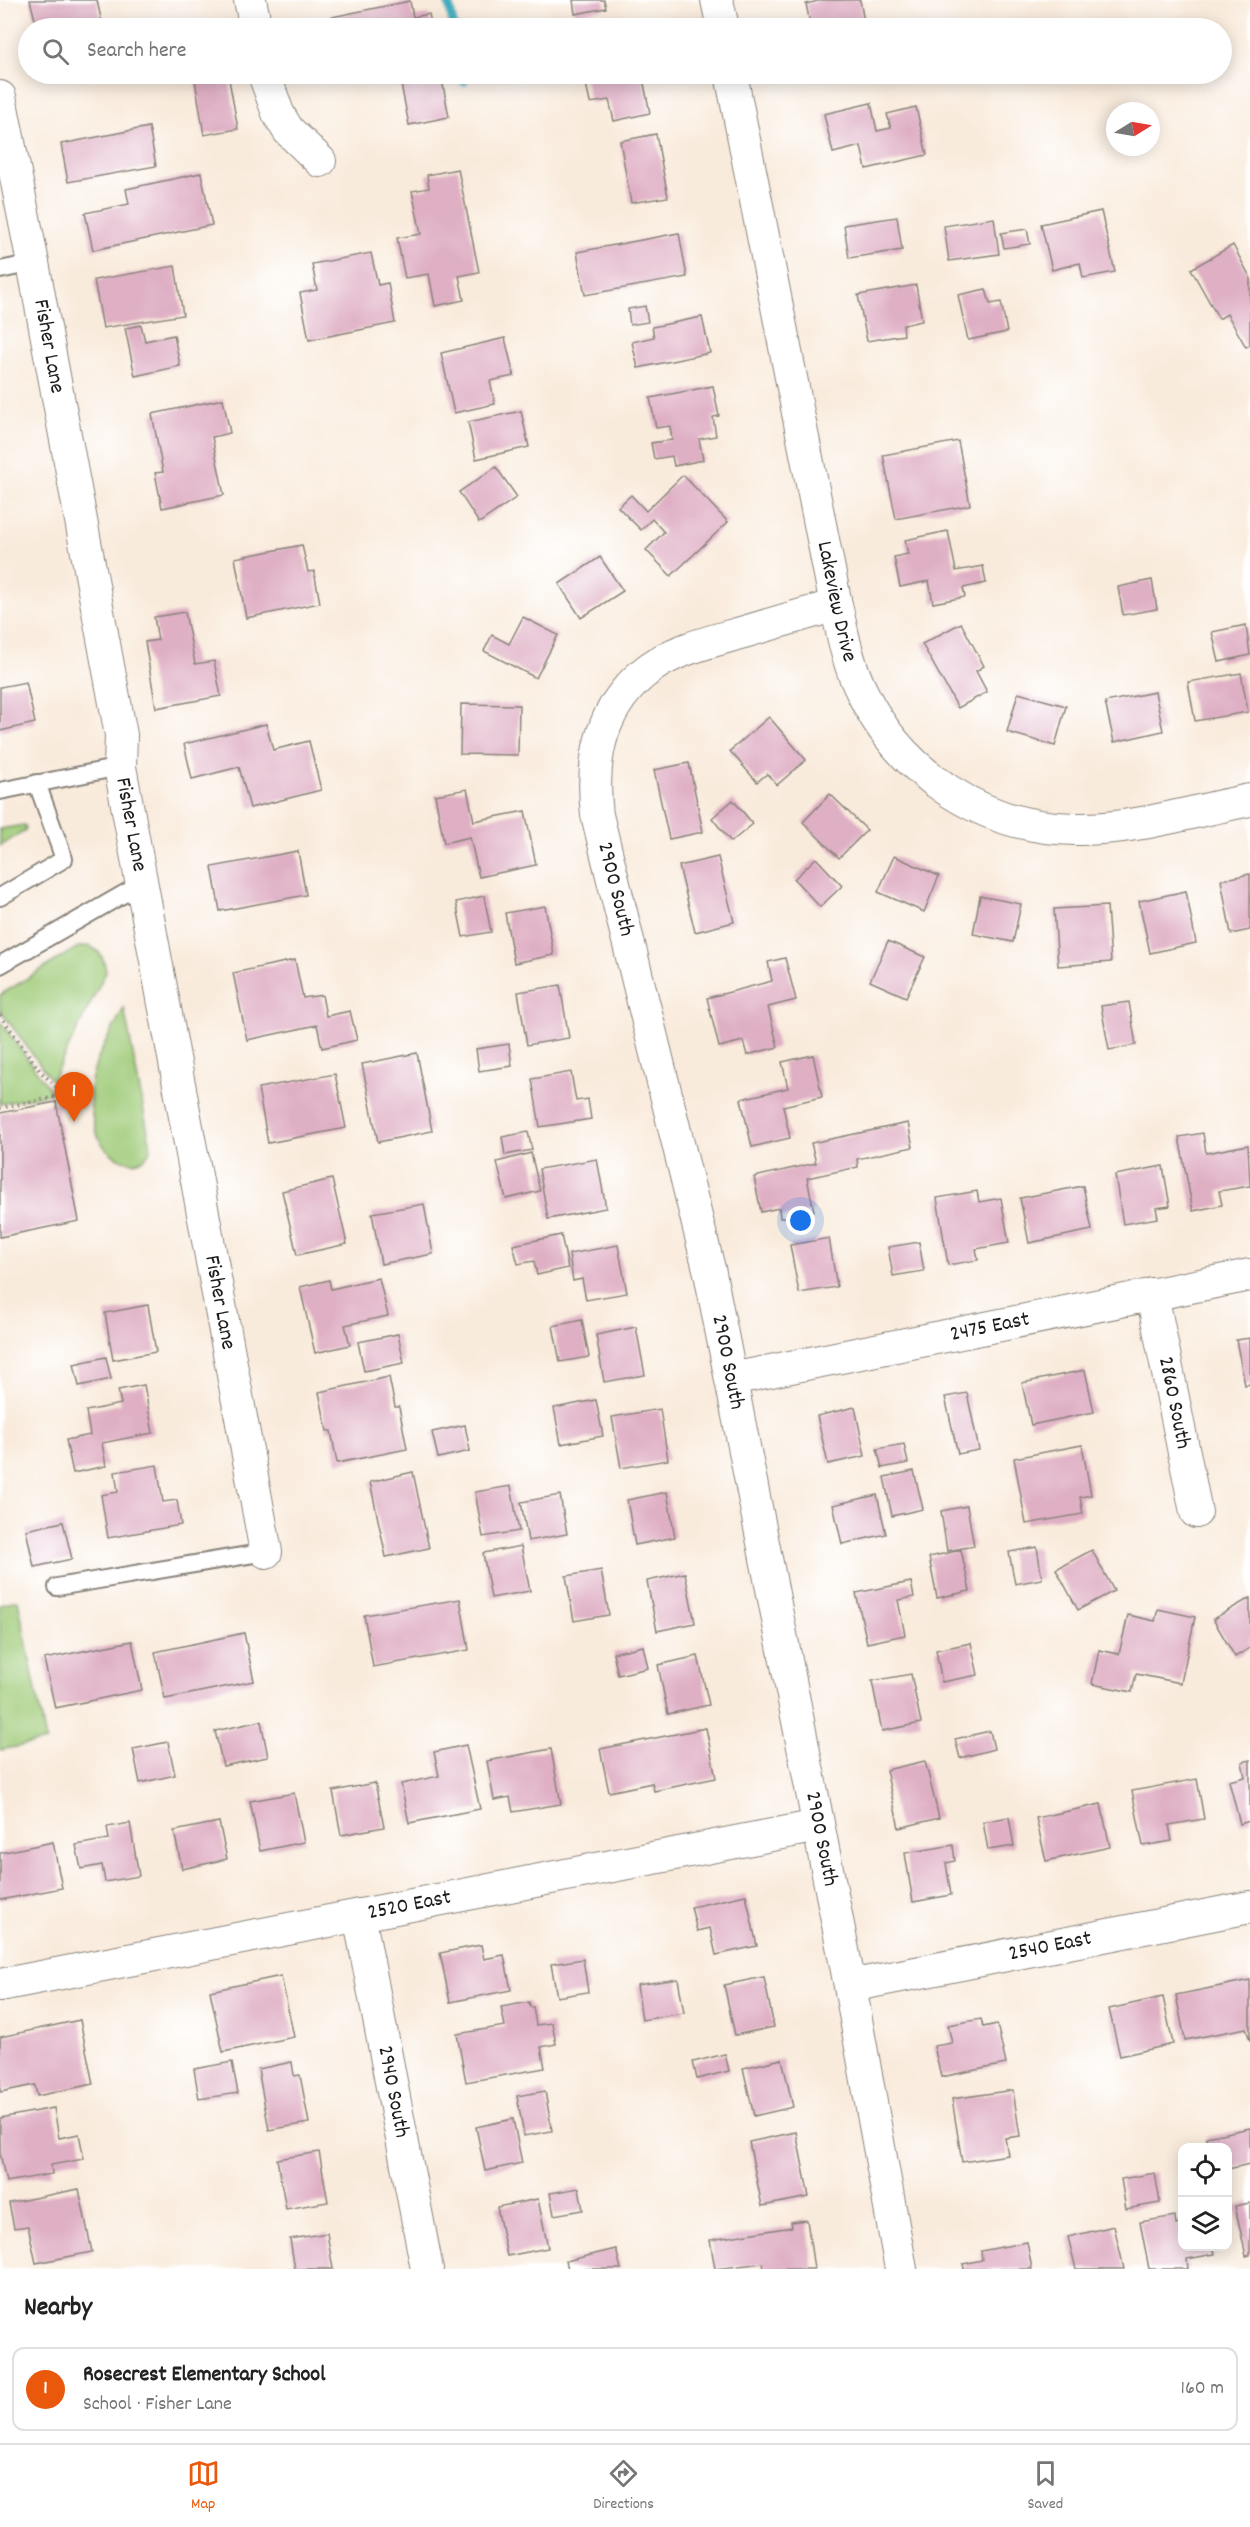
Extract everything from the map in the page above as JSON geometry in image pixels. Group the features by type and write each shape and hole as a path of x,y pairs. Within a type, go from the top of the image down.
{"street":[{"path":"250,0 254,18"},
{"path":"717,0 721,18"},
{"path":"267,84 274,104 288,130 320,160"},
{"name":"Lakeview Drive","path":"733,84 836,605 851,666 862,693 882,726 907,758 936,783 966,803 1002,818 1029,824 1076,829 1111,827 1250,800"},
{"name":"Fisher Lane","path":"0,97 122,735 120,767 266,1552"},
{"name":"2900 South","path":"836,605 715,640 677,654 651,668 628,688 610,713 599,740 594,767 597,815 691,1194 731,1378 850,1986 901,2269"},
{"name":"2475 East","path":"731,1378 1250,1275"},
{"name":"2860 South","path":"1152,1294 1196,1512"},
{"name":"2520 East","path":"0,1985 818,1826"},
{"name":"2540 East","path":"850,1986 1250,1907"},
{"name":"2940 South","path":"359,1915 427,2269"}],"lane":[{"path":"0,270 33,263"},
{"path":"0,791 120,767"},
{"path":"0,897 64,859 37,783"},
{"path":"0,965 141,884"},
{"path":"57,1587 266,1552"}],"path":[{"path":"0,1015 40,1071 65,1095 0,1108"}],"green space":[{"path":"24,825 25,831 0,846 0,829"},
{"path":"89,946 101,956 106,972 52,1081 0,1010 0,995 78,947"},
{"path":"124,1008 151,1148 147,1156 134,1162 112,1154 101,1142 93,1121 90,1098 90,1086 96,1063"},
{"path":"0,1021 51,1091 49,1094 0,1104"},
{"path":"18,1600 46,1741 0,1750 0,1604"}],"building":[{"path":"30,0 97,0 101,18 34,18"},
{"path":"573,0 604,0 606,8 575,14"},
{"path":"822,0 860,0 863,18 809,18 806,4"},
{"path":"410,1 413,17 429,14 430,18 327,18"},
{"path":"196,84 230,84 238,129 204,135"},
{"path":"401,84 443,84 449,117 409,125"},
{"path":"586,84 644,84 650,113 614,121 609,100 590,103"},
{"path":"871,103 877,131 891,128 887,114 916,107 927,155 866,169 861,146 833,153 824,114"},
{"path":"149,127 156,166 68,182 61,144"},
{"path":"656,134 668,197 631,203 620,141"},
{"path":"458,169 479,272 459,276 464,300 435,306 429,274 405,278 397,238 421,234 412,191 429,188 427,175"},
{"path":"201,173 212,225 93,250 85,213 129,204 126,189"},
{"path":"1101,211 1115,272 1083,278 1080,263 1052,270 1041,224"},
{"path":"897,217 902,250 849,258 844,225"},
{"path":"994,218 999,254 949,261 944,226"},
{"path":"1027,229 1030,244 1004,248 1001,233"},
{"path":"679,233 687,277 585,295 577,252"},
{"path":"1233,245 1250,277 1250,345 1246,347 1227,314 1219,319 1191,269"},
{"path":"371,253 378,285 388,283 395,323 309,340 300,293 317,290 312,264"},
{"path":"175,266 183,315 103,328 94,280"},
{"path":"916,285 922,321 903,325 904,335 867,341 858,295"},
{"path":"986,289 990,304 1001,302 1007,332 968,340 958,295"},
{"path":"645,306 648,322 630,325 628,309"},
{"path":"702,317 710,353 638,368 632,342 654,337 652,327"},
{"path":"141,325 145,341 174,335 180,366 135,376 125,328"},
{"path":"505,338 514,376 490,381 495,404 454,413 441,353"},
{"path":"713,386 719,416 713,417 716,436 699,439 703,460 674,466 672,456 654,459 651,443 672,440 670,426 656,428 650,398"},
{"path":"223,399 230,433 212,437 224,495 162,508 155,473 163,472 152,414"},
{"path":"521,411 529,447 476,459 468,422"},
{"path":"958,441 970,505 896,519 883,455"},
{"path":"496,467 517,497 479,523 459,492"},
{"path":"683,475 728,522 671,576 646,550 664,532 652,519 641,530 618,507 631,495 646,511"},
{"path":"948,531 956,571 983,566 986,583 963,588 965,597 933,603 929,581 900,587 894,557 908,554 905,540"},
{"path":"302,545 308,572 314,571 320,603 246,618 235,558"},
{"path":"600,557 623,591 581,618 559,584"},
{"path":"1152,580 1157,609 1123,615 1118,587"},
{"path":"185,612 195,664 214,661 221,696 156,708 145,642 158,640 154,617"},
{"path":"523,617 558,635 536,678 484,651 492,635 509,644"},
{"path":"961,623 984,666 976,671 987,692 958,708 922,644"},
{"path":"1246,625 1250,655 1219,662 1212,632"},
{"path":"1241,673 1248,712 1195,721 1188,682"},
{"path":"26,682 35,723 0,731 0,687"},
{"path":"1155,692 1163,731 1114,742 1105,702"},
{"path":"1018,693 1066,706 1055,746 1007,732"},
{"path":"461,704 519,705 518,755 460,754"},
{"path":"769,717 806,760 777,785 767,774 757,782 730,751"},
{"path":"266,724 273,750 309,741 321,790 250,808 239,767 192,779 184,744"},
{"path":"689,763 703,832 669,839 654,770"},
{"path":"467,789 474,821 525,811 536,865 479,877 470,837 444,843 435,795"},
{"path":"830,794 867,830 839,858 803,822"},
{"path":"733,800 753,824 731,842 712,818"},
{"path":"298,851 306,895 220,911 212,867"},
{"path":"894,856 939,876 924,912 878,892"},
{"path":"718,857 734,922 695,932 679,866"},
{"path":"816,858 842,886 820,907 794,879"},
{"path":"1250,874 1250,930 1231,934 1221,880"},
{"path":"1186,891 1196,943 1150,953 1139,901"},
{"path":"484,896 491,932 463,937 456,902"},
{"path":"980,896 1021,904 1013,942 973,934"},
{"path":"545,906 554,955 514,963 505,913"},
{"path":"1107,906 1111,962 1058,966 1054,909"},
{"path":"888,941 925,957 906,997 870,981"},
{"path":"785,958 796,1000 768,1007 778,1047 747,1055 743,1041 719,1047 707,998 772,981 768,962"},
{"path":"295,960 303,998 322,995 326,1016 350,1011 357,1040 322,1048 317,1025 247,1040 233,973"},
{"path":"560,985 569,1038 527,1045 518,992"},
{"path":"1129,1002 1136,1045 1109,1050 1101,1006"},
{"path":"509,1044 512,1066 479,1071 476,1049"},
{"path":"417,1053 432,1131 378,1142 362,1064"},
{"path":"813,1055 822,1097 783,1106 790,1138 752,1147 741,1099 788,1088 782,1062"},
{"path":"571,1072 576,1101 588,1099 591,1119 540,1127 532,1079"},
{"path":"335,1074 346,1128 268,1143 258,1088"},
{"path":"56,1102 79,1221 0,1237 0,1113"},
{"path":"908,1123 913,1147 857,1159 858,1167 807,1178 814,1211 780,1218 779,1208 761,1212 754,1177 816,1163 811,1143"},
{"path":"528,1132 532,1150 505,1155 502,1137"},
{"path":"1203,1133 1206,1153 1248,1145 1250,1186 1219,1191 1222,1205 1193,1211 1179,1137"},
{"path":"531,1153 540,1191 506,1199 497,1162"},
{"path":"597,1159 606,1208 548,1219 539,1169"},
{"path":"1163,1166 1170,1206 1156,1208 1158,1218 1123,1224 1115,1175"},
{"path":"332,1179 347,1244 297,1255 282,1191"},
{"path":"1083,1186 1092,1230 1029,1243 1020,1198"},
{"path":"977,1191 979,1202 1001,1198 1009,1243 976,1249 978,1260 948,1265 937,1198"},
{"path":"424,1204 433,1254 381,1264 372,1213"},
{"path":"561,1235 568,1268 537,1275 534,1261 518,1264 513,1245"},
{"path":"829,1238 837,1287 799,1293 790,1245"},
{"path":"919,1242 924,1271 893,1276 888,1247"},
{"path":"618,1245 627,1293 586,1300 582,1279 573,1281 569,1254"},
{"path":"379,1278 388,1316 345,1325 350,1345 315,1353 300,1287 329,1280 331,1289"},
{"path":"148,1305 156,1352 113,1360 105,1313"},
{"path":"582,1320 589,1357 560,1362 553,1326"},
{"path":"636,1327 645,1375 604,1382 596,1335"},
{"path":"398,1334 404,1363 364,1371 358,1342"},
{"path":"1250,1338 1250,1384 1245,1385 1236,1340"},
{"path":"106,1357 111,1379 79,1386 74,1364"},
{"path":"1085,1370 1094,1412 1031,1425 1022,1383"},
{"path":"389,1377 395,1407 399,1407 407,1449 337,1463 331,1431 327,1431 319,1392"},
{"path":"144,1385 153,1433 102,1443 106,1466 73,1473 66,1440 90,1435 86,1411 121,1404 118,1390"},
{"path":"967,1393 979,1450 958,1454 945,1397"},
{"path":"596,1400 603,1436 561,1444 554,1408"},
{"path":"855,1407 865,1456 828,1464 817,1416"},
{"path":"660,1409 668,1460 621,1468 612,1417"},
{"path":"465,1425 470,1451 438,1458 432,1432"},
{"path":"904,1444 908,1463 882,1468 877,1449"},
{"path":"1082,1445 1091,1495 1080,1497 1083,1514 1026,1524 1014,1458"},
{"path":"157,1465 163,1502 177,1500 181,1525 108,1538 101,1495 118,1492 115,1472"},
{"path":"914,1471 923,1509 892,1516 884,1477"},
{"path":"413,1472 429,1548 386,1557 370,1482"},
{"path":"511,1486 519,1531 483,1537 475,1492"},
{"path":"667,1492 675,1537 635,1545 627,1500"},
{"path":"560,1495 567,1534 528,1541 521,1502"},
{"path":"877,1495 886,1534 842,1544 833,1505"},
{"path":"967,1506 974,1546 947,1551 941,1511"},
{"path":"63,1522 72,1559 34,1567 26,1530"},
{"path":"521,1546 530,1591 491,1598 483,1553"},
{"path":"1037,1547 1042,1579 1015,1584 1009,1552"},
{"path":"961,1550 970,1591 937,1598 929,1557"},
{"path":"1092,1550 1114,1591 1078,1610 1056,1569"},
{"path":"601,1570 609,1615 574,1621 566,1576"},
{"path":"685,1573 695,1623 657,1631 647,1581"},
{"path":"911,1582 914,1597 898,1600 905,1635 867,1643 856,1593"},
{"path":"1250,1598 1250,1648 1235,1657 1213,1619"},
{"path":"460,1599 469,1650 373,1667 364,1615"},
{"path":"1158,1609 1195,1617 1181,1683 1136,1674 1132,1692 1092,1684 1099,1650 1119,1654 1128,1615 1155,1621"},
{"path":"244,1633 254,1681 165,1699 155,1652"},
{"path":"132,1641 142,1690 55,1708 44,1659"},
{"path":"971,1643 978,1675 942,1682 936,1650"},
{"path":"643,1646 648,1668 618,1675 613,1653"},
{"path":"698,1656 709,1705 668,1714 658,1665"},
{"path":"911,1674 921,1723 882,1731 872,1681"},
{"path":"261,1721 268,1757 223,1766 215,1731"},
{"path":"706,1728 716,1778 654,1791 652,1783 609,1792 600,1749"},
{"path":"990,1731 994,1749 960,1758 955,1739"},
{"path":"168,1742 175,1775 140,1783 133,1749"},
{"path":"466,1745 480,1809 409,1823 401,1784 439,1776 434,1752"},
{"path":"551,1749 561,1804 513,1812 510,1797 494,1800 487,1761"},
{"path":"1250,1760 1250,1821 1240,1824 1229,1781 1245,1777 1242,1762"},
{"path":"925,1761 939,1818 899,1828 886,1770"},
{"path":"1197,1779 1204,1819 1169,1825 1172,1841 1143,1846 1132,1791"},
{"path":"375,1783 384,1827 341,1835 333,1791"},
{"path":"294,1793 304,1842 260,1851 250,1801"},
{"path":"1101,1804 1110,1847 1046,1861 1036,1818"},
{"path":"1009,1817 1014,1846 988,1850 983,1822"},
{"path":"219,1822 227,1859 182,1869 174,1831"},
{"path":"130,1823 139,1876 105,1882 102,1865 81,1869 76,1845 109,1839 107,1827"},
{"path":"53,1842 62,1888 0,1900 0,1853"},
{"path":"953,1845 955,1861 946,1863 951,1895 913,1902 905,1853"},
{"path":"746,1895 757,1946 716,1955 710,1928 697,1931 691,1907"},
{"path":"481,1945 484,1959 504,1955 511,1990 450,2002 440,1953"},
{"path":"583,1959 588,1992 557,1997 551,1964"},
{"path":"281,1976 294,2037 223,2052 210,1991"},
{"path":"764,1977 774,2027 735,2035 724,1985"},
{"path":"678,1979 684,2013 642,2020 637,1985"},
{"path":"1250,1980 1250,2041 1246,2028 1185,2040 1176,1995"},
{"path":"1163,1997 1173,2044 1120,2056 1109,2009"},
{"path":"529,2002 530,2007 533,2007 536,2025 552,2023 556,2044 541,2047 545,2068 466,2082 457,2034 505,2026 501,2007"},
{"path":"981,2019 983,2027 997,2024 1006,2064 941,2077 934,2046 952,2043 948,2025"},
{"path":"80,2020 93,2084 37,2096 35,2085 0,2092 0,2037"},
{"path":"725,2054 729,2071 697,2079 693,2062"},
{"path":"782,2059 793,2107 754,2116 743,2068"},
{"path":"232,2062 238,2093 199,2099 194,2069"},
{"path":"292,2062 294,2076 300,2075 309,2123 269,2130 258,2069"},
{"path":"1013,2090 1020,2136 1005,2138 1008,2155 962,2162 952,2099"},
{"path":"545,2091 552,2131 524,2136 517,2096"},
{"path":"54,2108 59,2138 79,2134 84,2159 51,2165 52,2174 6,2182 0,2153 0,2118"},
{"path":"513,2119 522,2163 485,2171 476,2127"},
{"path":"1250,2128 1250,2164 1232,2168 1232,2143 1207,2143 1206,2137"},
{"path":"796,2132 809,2197 762,2206 749,2142"},
{"path":"319,2152 328,2202 286,2209 277,2159"},
{"path":"1155,2173 1160,2203 1126,2209 1121,2179"},
{"path":"579,2188 583,2210 554,2215 550,2193"},
{"path":"79,2189 92,2252 36,2263 28,2226 14,2228 9,2203"},
{"path":"538,2199 548,2248 507,2256 497,2207"},
{"path":"1250,2203 1250,2255 1246,2256 1235,2206"},
{"path":"1175,2216 1176,2225 1178,2224 1178,2251 1214,2251 1215,2254 1187,2259 1188,2269 1149,2269 1140,2222"},
{"path":"807,2220 814,2269 764,2269 763,2263 715,2269 710,2240 792,2227 791,2222"},
{"path":"1114,2226 1124,2269 1076,2269 1068,2237"},
{"path":"327,2233 333,2269 295,2269 290,2239"},
{"path":"1027,2242 1032,2269 964,2269 963,2264 982,2260 981,2251"},
{"path":"616,2249 621,2269 568,2269 566,2261"}],"waterway":[{"path":"448,0 452,18"}],"place":[{"name":"Rosecrest Elementary School","path":"74,1122"}]}
